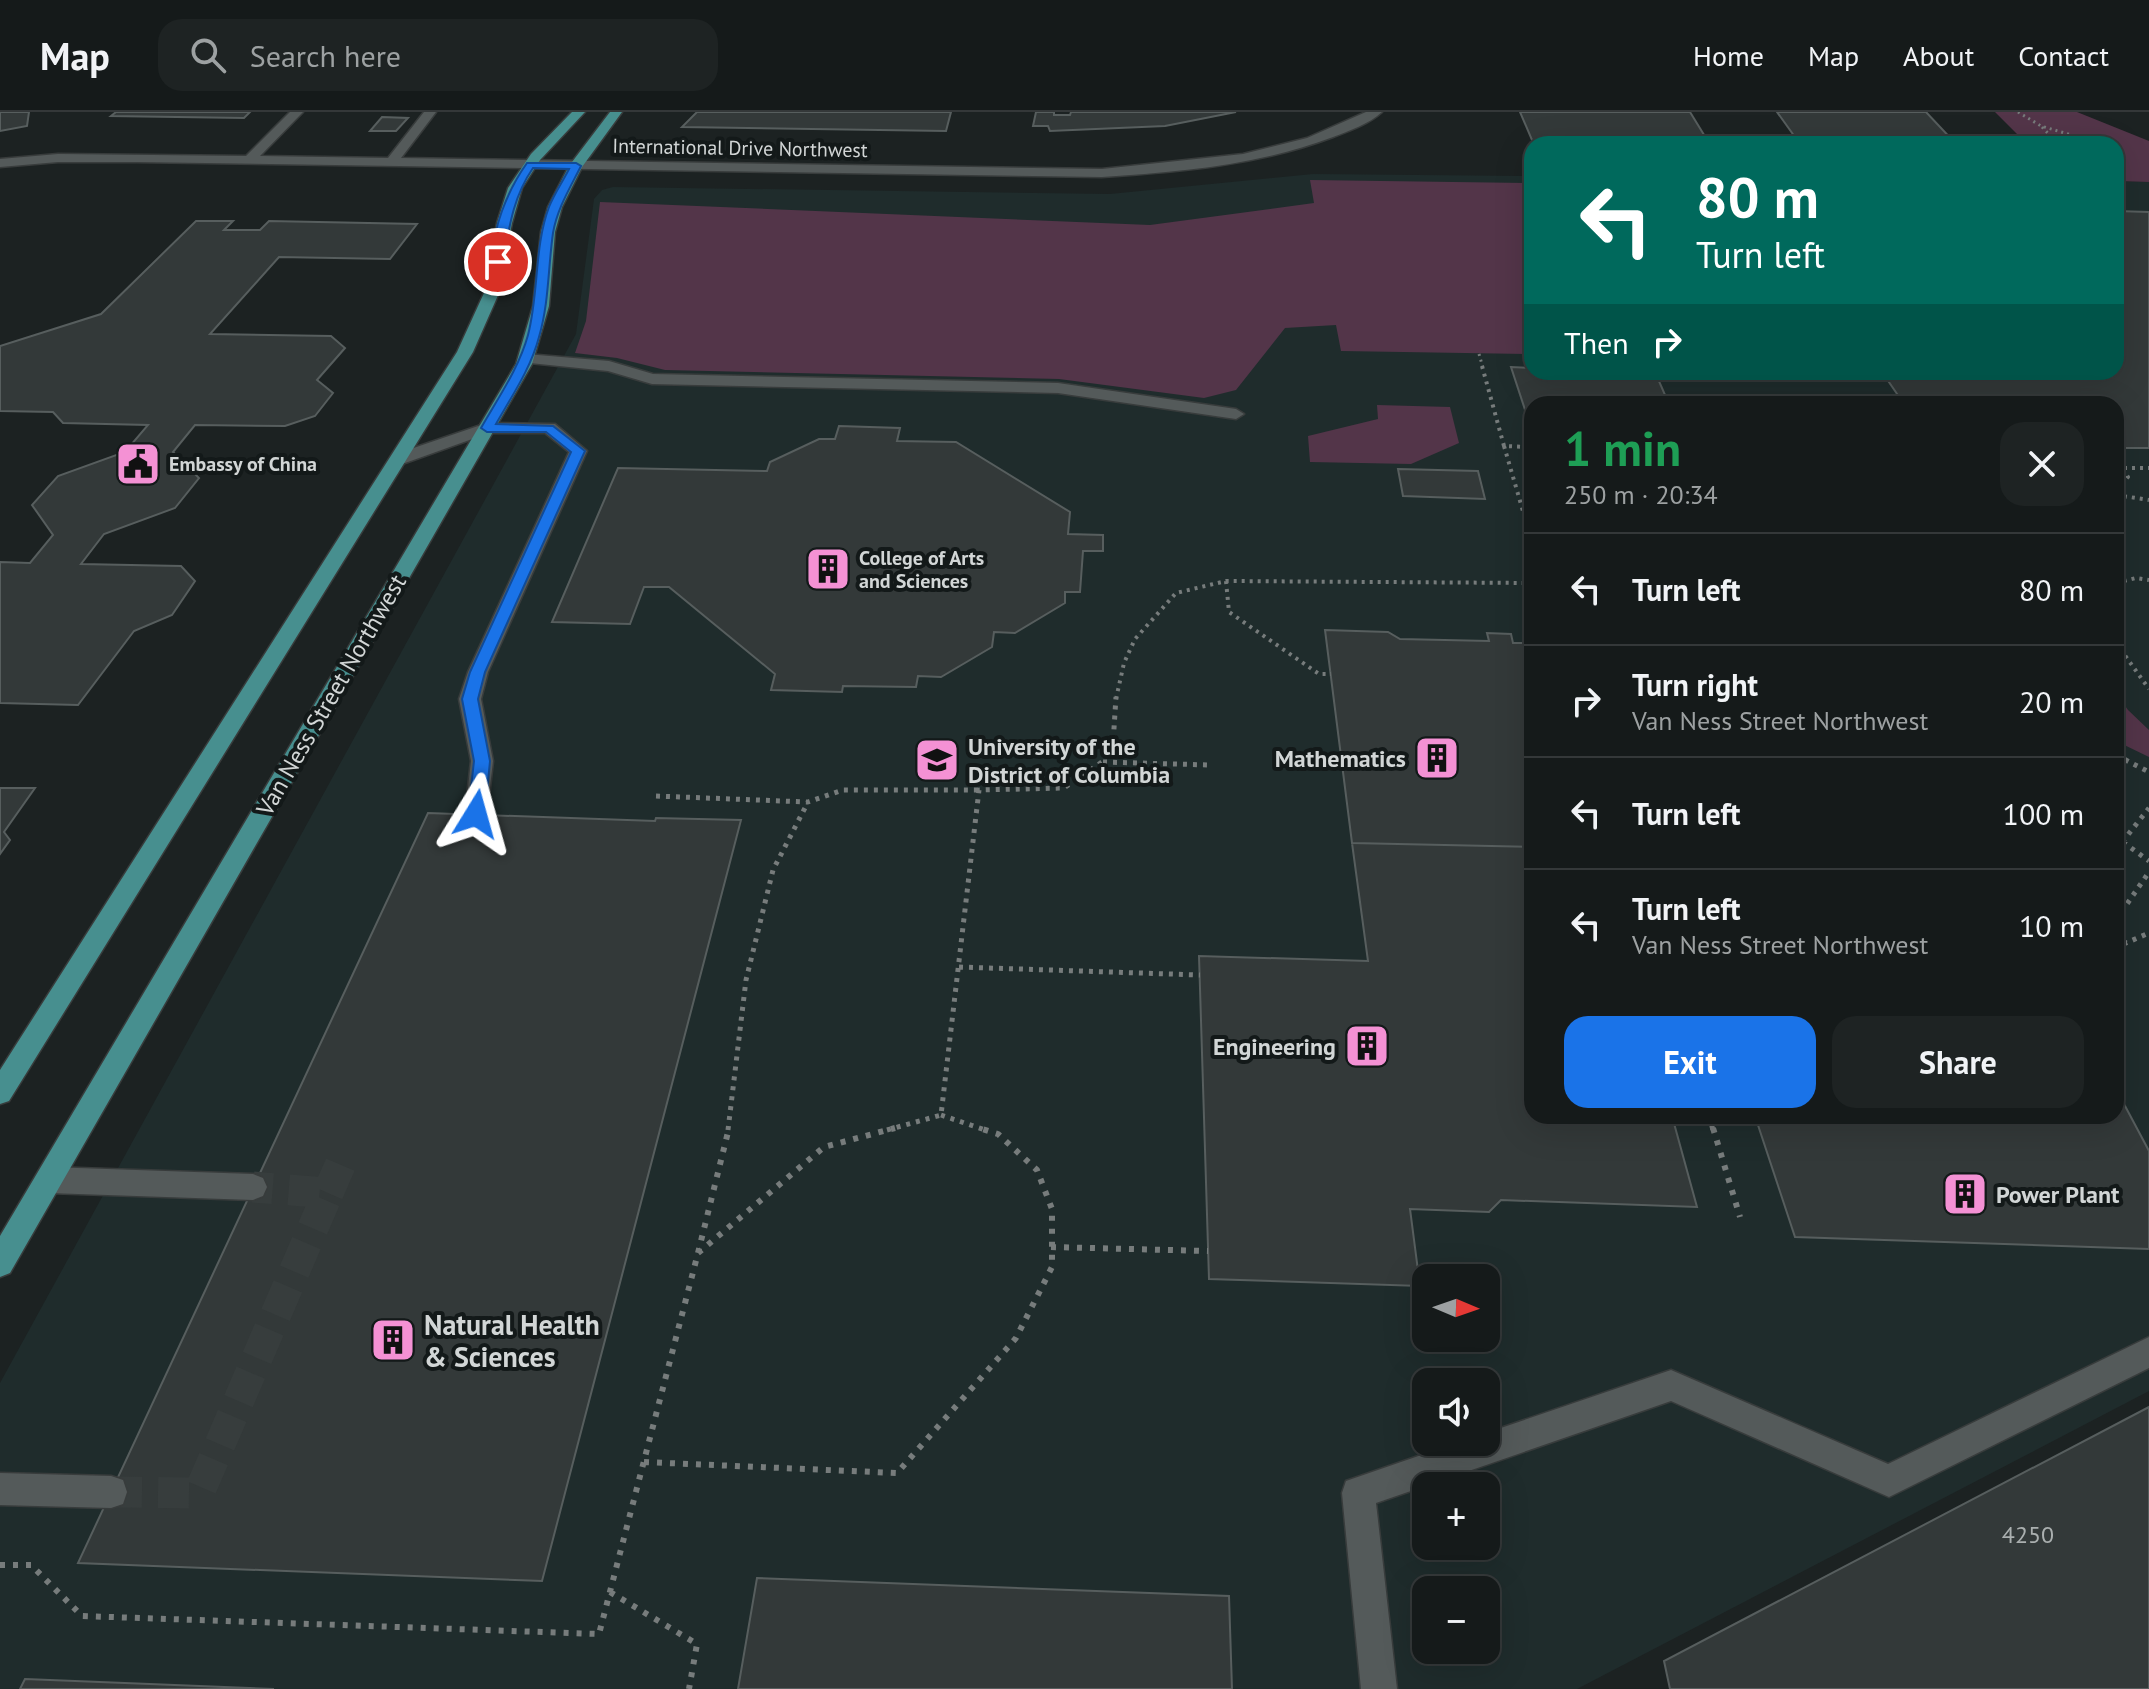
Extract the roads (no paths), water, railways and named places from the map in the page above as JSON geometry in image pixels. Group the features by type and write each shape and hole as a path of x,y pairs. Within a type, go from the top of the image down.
{"main road":[{"path":"0,1093 399,459 483,319 516,185 579,112"},
{"name":"Van Ness Street Northwest","path":"0,1263 526,359 541,306 548,232 555,207 576,166 616,112"}],"street":[{"path":"249,160 297,112"},
{"path":"391,163 430,112"},
{"name":"International Drive Northwest","path":"0,163 70,158 1132,171 1204,163 1283,148 1338,130 1376,112"},
{"path":"526,359 609,366 652,379 1058,388 1236,414"},
{"path":"399,459 487,428 549,428 578,451 478,672 470,699 482,761 476,814"},
{"path":"49,1180 253,1187"},
{"path":"1379,1689 1358,1493 1671,1385 1889,1481 2149,1352"},
{"path":"0,1489 111,1492"}],"tunnel":[{"path":"328,1193 345,1154"},
{"path":"253,1187 328,1193"},
{"path":"111,1492 199,1493 328,1193"}],"place":[{"name":"Embassy of China","path":"138,464"},
{"name":"College of Arts and Sciences","path":"828,569"},
{"name":"Mathematics","path":"1437,758"},
{"name":"University of the District of Columbia","path":"937,760"},
{"name":"Engineering","path":"1367,1046"},
{"name":"Power Plant","path":"1965,1194"},
{"name":"Natural Health & Sciences","path":"393,1340"}]}
